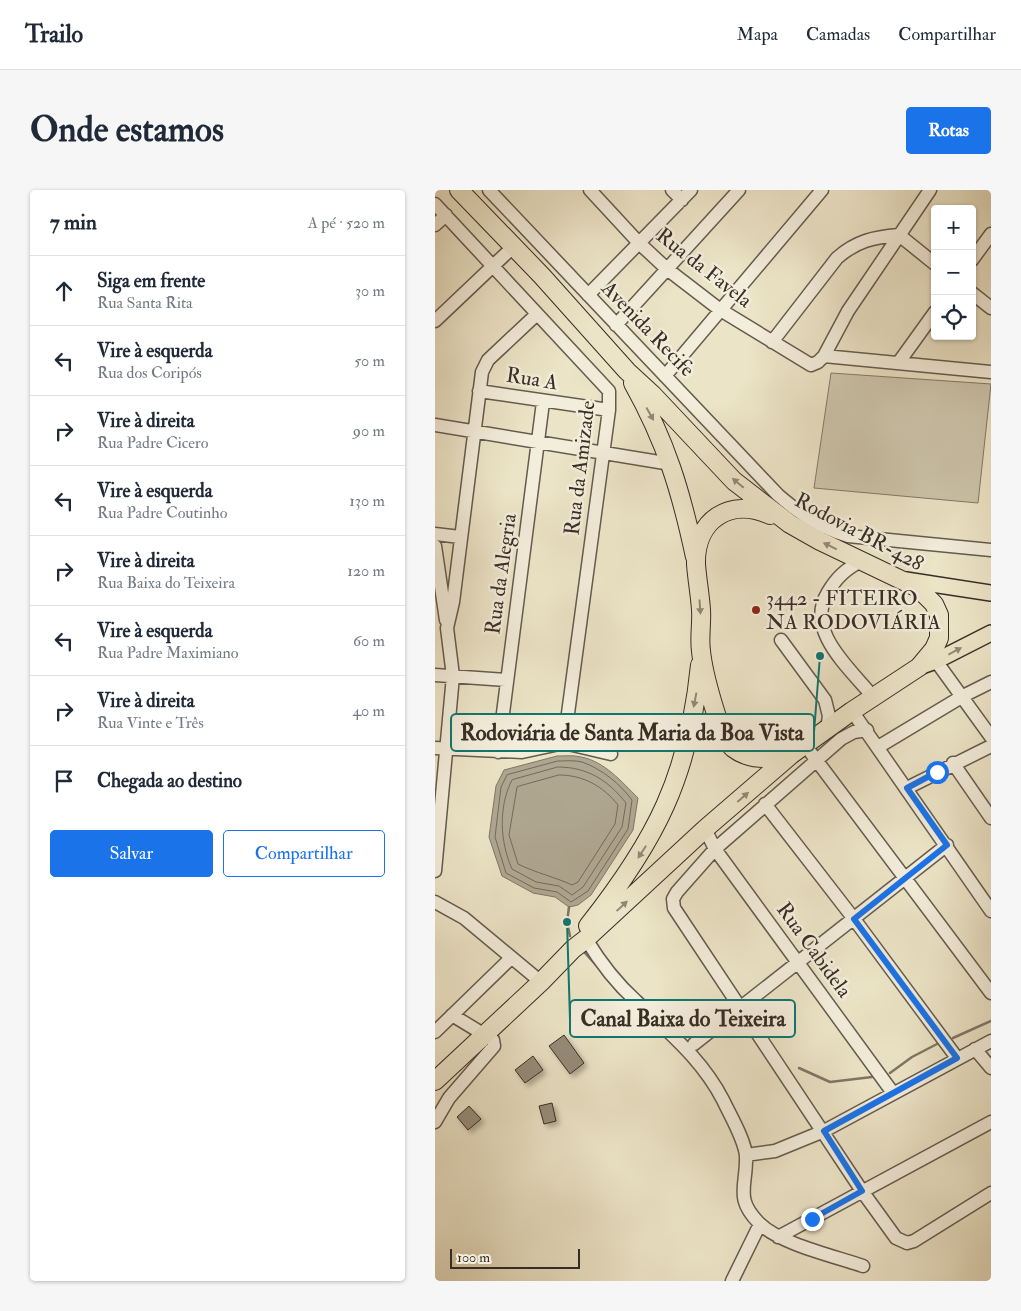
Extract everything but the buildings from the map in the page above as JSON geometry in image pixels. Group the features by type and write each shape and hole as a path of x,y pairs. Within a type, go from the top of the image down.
{"highway":[{"name":"Rodovia BR-428","path":"435,1081 579,944 705,830 798,750 873,697 927,664 939,638 939,615 926,594 903,579 861,561 790,524 734,481 652,394 627,371 542,276 459,190"},
{"name":"Rodovia BR-428","path":"627,371 656,424 671,464 685,509 696,563"},
{"path":"790,524 757,510 743,508 720,514 704,530 696,563 701,610 701,651 720,725 732,747 742,754 765,759 798,750"},
{"name":"Rodovia BR-428","path":"579,944 584,930 627,875 651,838 670,797 687,746 697,689 701,651"}],"main road":[{"path":"903,579 991,593"},
{"path":"927,664 991,633"}],"street":[{"name":"Avenida Recife","path":"489,190 778,495 808,520 828,530 848,536 991,550"},
{"name":"Rua da Favela","path":"590,190 639,243 667,269 719,309 807,364 815,364 824,356"},
{"path":"673,190 681,200"},
{"path":"588,295 691,190"},
{"path":"616,325 739,190"},
{"path":"665,376 719,309 822,190"},
{"path":"930,190 848,311 824,356 991,372"},
{"name":"Rua da Amizade","path":"435,204 607,387 610,397 565,744"},
{"path":"435,225 446,215"},
{"path":"976,255 991,234"},
{"path":"772,342 837,258 848,248 875,237 899,235 931,261"},
{"path":"435,321 513,247"},
{"path":"542,276 556,262"},
{"path":"975,295 991,308"},
{"path":"447,628 453,602 482,372 488,360 537,314"},
{"path":"899,362 931,318"},
{"path":"978,371 991,364"},
{"name":"Rua A","path":"479,391 543,402 609,410"},
{"name":"Rua da Alegria","path":"498,752 543,402"},
{"path":"435,425 671,464"},
{"path":"435,534 460,537"},
{"path":"435,546 440,607 447,628 453,676 440,748 435,871"},
{"path":"861,561 845,570 830,590 821,612 821,626 829,643 873,697"},
{"path":"781,640 825,700 829,716 827,729"},
{"path":"927,664 943,674 963,696 991,738"},
{"path":"435,675 506,680"},
{"path":"878,747 963,696 991,682"},
{"path":"852,711 947,845 991,911"},
{"path":"867,730 848,734 715,849 677,892 673,900 674,908 824,1131 862,1191 896,1238 907,1243 914,1241 991,1194"},
{"path":"440,748 522,752 565,744 611,754"},
{"path":"907,788 953,763 991,746"},
{"path":"798,750 816,760 991,993"},
{"path":"953,763 991,818"},
{"path":"765,804 854,919 957,1058"},
{"name":"Rua Cabidela","path":"705,830 715,849 893,1093"},
{"path":"694,1044 947,845"},
{"path":"435,902 464,918 541,982"},
{"path":"579,944 676,1037 697,1061 721,1098 735,1123 746,1155 743,1201 760,1224 778,1237 863,1266"},
{"path":"435,1032 511,958"},
{"path":"435,1122 458,1087 492,1050 494,1042 452,1015"},
{"path":"746,1155 775,1151 824,1131 991,1041"},
{"path":"975,1048 991,1068"},
{"path":"778,1237 991,1122"},
{"path":"732,1281 760,1224"}],"shaded area":[{"path":"831,373 991,384 978,503 814,488"}],"water":[{"path":"557,756 578,756 597,763 612,773 638,798 633,830 591,895 578,905 569,907 555,897 533,893 502,876 489,837 496,786 504,770"}],"waterway":[{"path":"569,907 567,922 570,936"},
{"path":"585,953 596,965"},
{"path":"633,1006 653,1029"},
{"path":"953,1038 991,1021"},
{"path":"890,1073 912,1057 937,1044"},
{"path":"799,1068 830,1082 872,1077"}],"place":[{"name":"3442 - FITEIRO NA RODOVIÁRIA","path":"756,610"},
{"name":"Rodoviária de Santa Maria da Boa Vista","path":"820,656"},
{"name":"Canal Baixa do Teixeira","path":"567,922"}],"route":[{"path":"812,1219 862,1191 824,1131 957,1058 854,919 947,845 907,788 937,772"}]}
